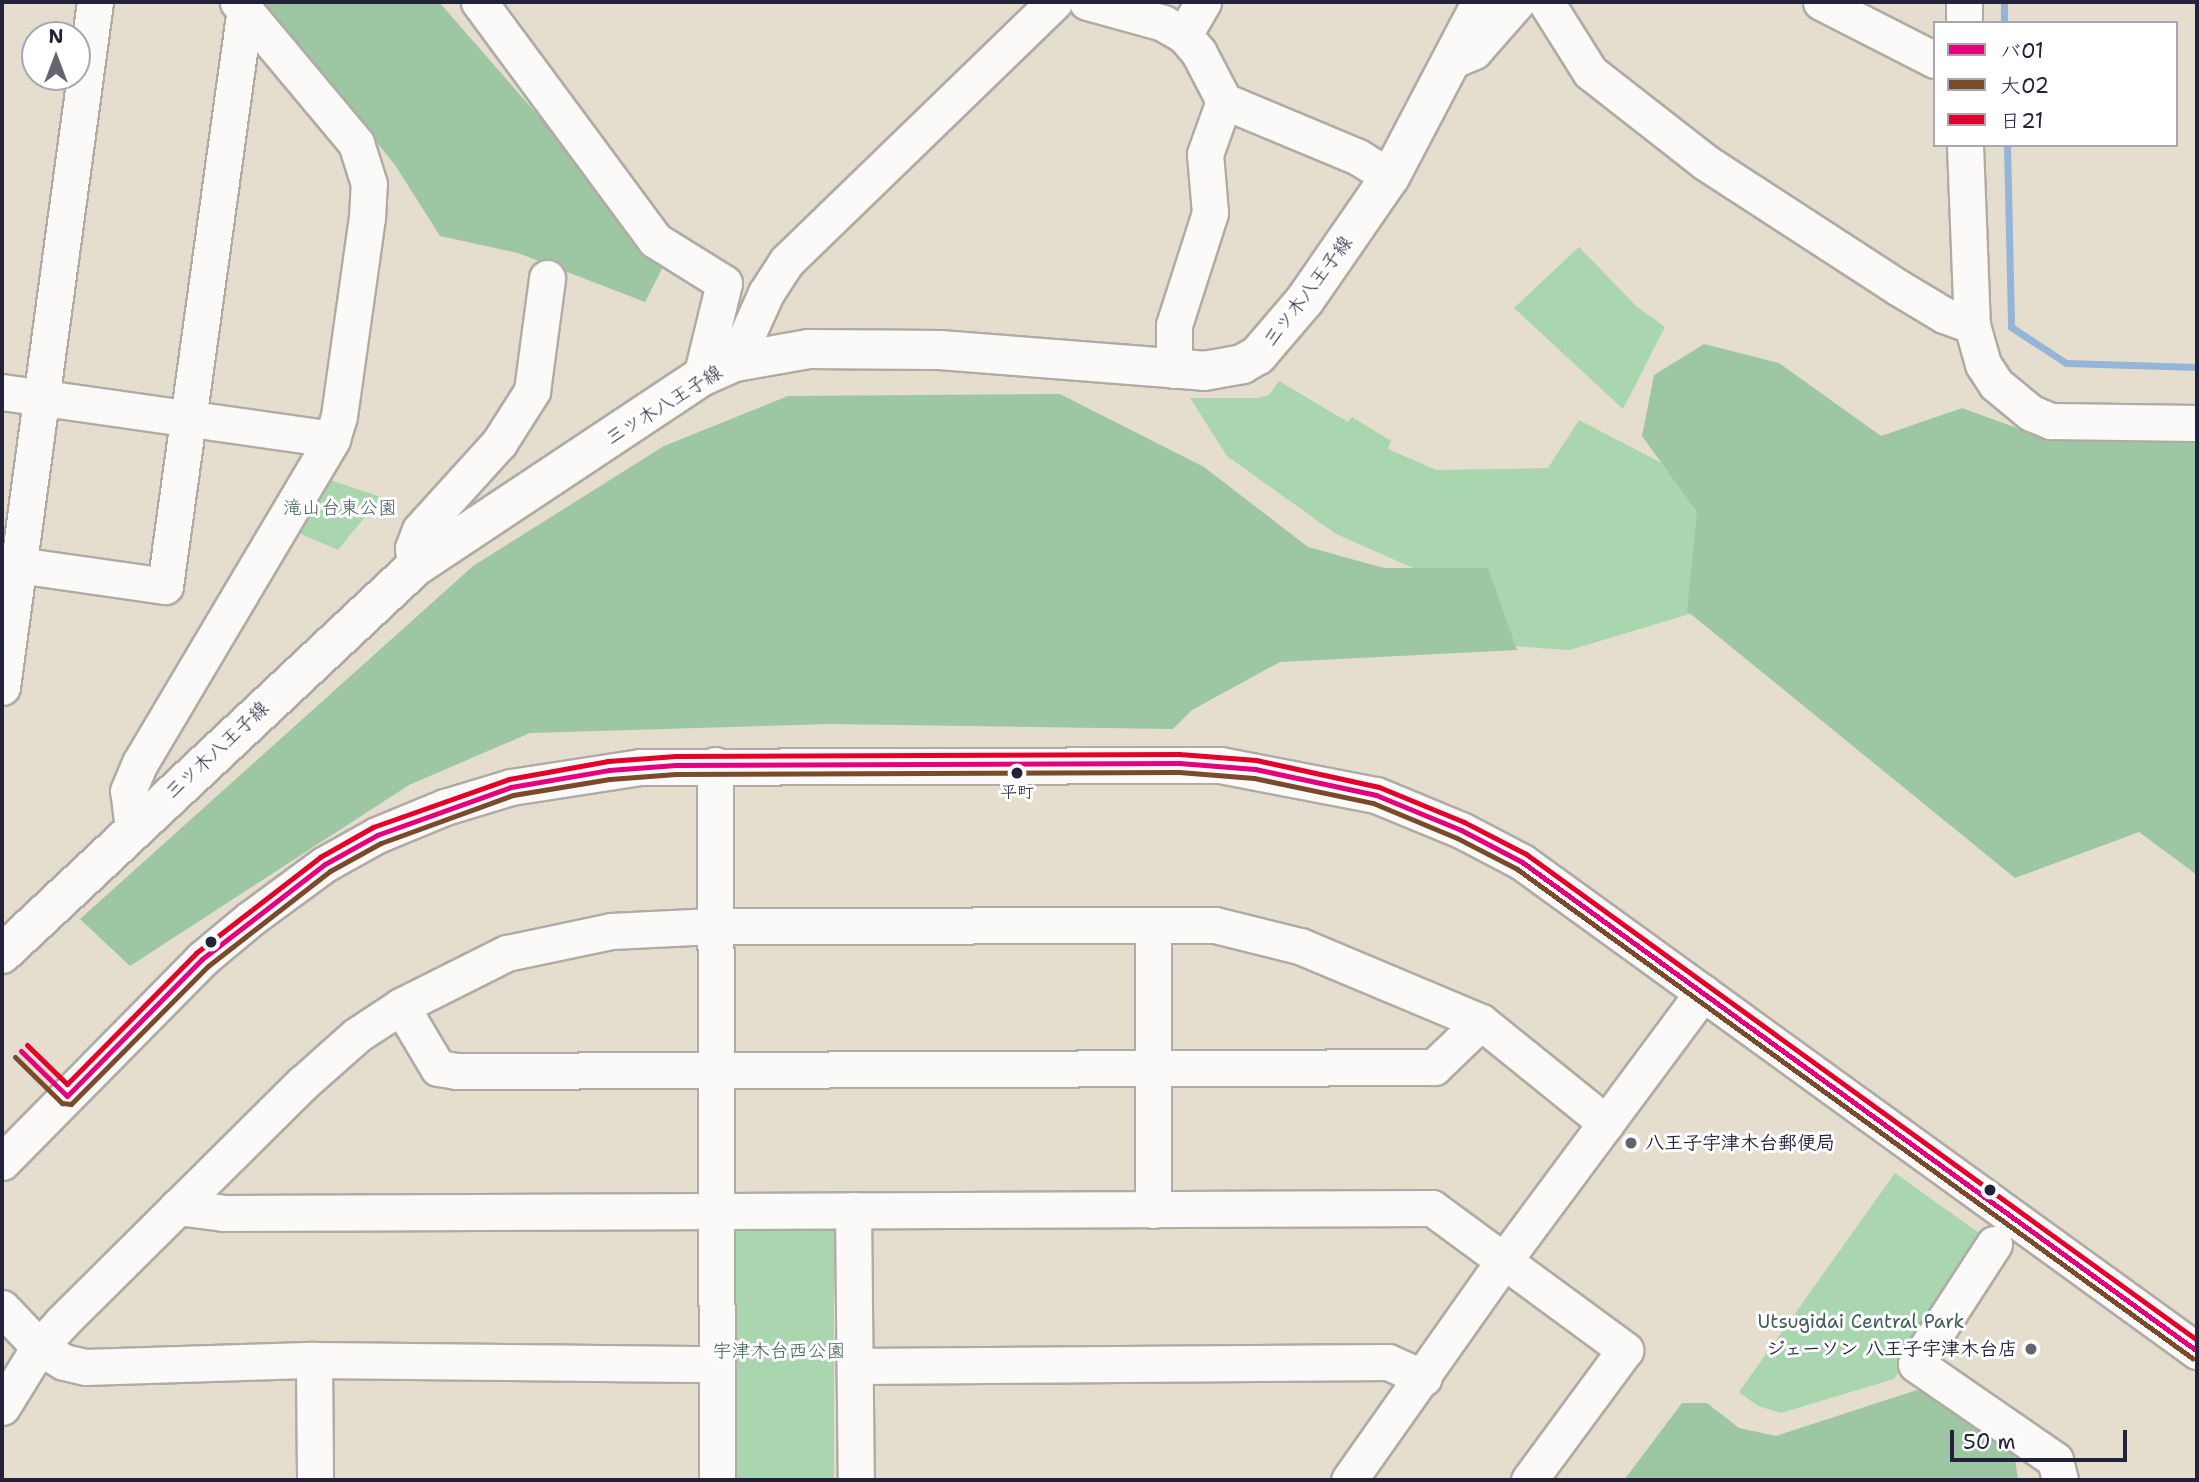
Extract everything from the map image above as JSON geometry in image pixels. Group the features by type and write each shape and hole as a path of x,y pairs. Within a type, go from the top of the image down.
{"main road":[{"name":"三ツ木八王子線","path":"2,954 415,567 701,377 735,362 809,349 940,350 1174,370 1242,364 1270,346 1390,177 1482,2"}],"street":[{"path":"2,687 95,2"},
{"path":"479,2 655,240 724,283 701,377"},
{"path":"735,362 765,293 787,261 1054,2"},
{"path":"1087,2 1163,23 1184,35 1199,53 1224,101 1358,157 1390,177"},
{"path":"1184,35 1203,2"},
{"path":"1451,61 1474,51 1517,2"},
{"path":"1546,2 1590,72 1704,162 1899,288 1944,315 1972,325"},
{"path":"1821,2 1933,59"},
{"path":"1964,2 1964,21"},
{"path":"18,565 165,586 242,5"},
{"path":"133,829 128,791 140,763 332,439 339,416 368,218 367,170 348,131 242,5"},
{"path":"1174,370 1174,325 1210,213 1205,154 1224,101"},
{"path":"1965,147 1972,325 1983,363 2010,399 2031,413 2071,424 2197,423"},
{"path":"415,567 413,548 420,530 499,443 532,391 547,278"},
{"path":"2,392 332,439"},
{"path":"2,1162 202,959 325,864 377,835 511,787 610,770 715,765 1179,763 1255,769 1326,783 1419,811 1522,862 2197,1351"},
{"path":"715,765 717,1480"},
{"path":"2,1407 39,1347 177,1206 326,1061 401,1006 507,953 611,931 714,926 1215,925 1300,946 1481,1022 1606,1124"},
{"path":"1153,927 1153,1210"},
{"path":"1349,1480 1424,1378 1505,1259 1703,992"},
{"path":"401,1006 438,1068 447,1069 1434,1067 1481,1022"},
{"path":"177,1206 224,1213 1432,1208 1505,1259 1625,1350 1530,1480"},
{"path":"853,1210 856,1480"},
{"path":"1994,1244 1916,1364 2055,1460 2060,1480"},
{"path":"2,1308 39,1347 64,1362 85,1367 314,1360 716,1364"},
{"path":"314,1360 315,1480"},
{"path":"855,1366 1388,1362 1424,1378"}],"green space":[{"path":"263,2 439,2 584,168 662,269 645,302 518,253 440,236 395,165"},
{"path":"1579,247 1636,306 1665,327 1623,409 1514,308"},
{"path":"1704,344 1779,363 1881,436 1962,408 2047,439 2197,439 2197,875 2139,832 2015,878 1687,611 1697,512 1642,436 1654,375"},
{"path":"1279,381 1348,422 1352,417 1391,441 1388,449 1436,470 1548,468 1579,420 1733,500 1703,610 1570,650 1494,645 1454,586 1336,534 1227,456 1190,398 1258,398 1269,395"},
{"path":"1060,394 1204,467 1308,547 1384,568 1488,568 1517,650 1280,662 1192,710 1173,729 830,724 530,733 409,785 130,966 80,919 473,566 664,446 788,396"},
{"name":"滝山台東公園","path":"330,480 381,497 338,550 296,532"},
{"name":"Utsugidai Central Park","path":"1895,1173 1986,1238 1894,1379 1781,1413 1758,1406 1739,1392"},
{"name":"宇津木台西公園","path":"722,1220 834,1221 834,1480 725,1480"},
{"path":"1923,1388 2014,1451 2018,1480 1624,1480 1682,1403 1707,1403 1739,1428 1776,1436"}],"waterway":[{"path":"2004,2 2004,21"},
{"path":"2007,147 2011,327 2066,363 2197,367"}],"transit line":[{"name":"日21","path":"27,1045 67,1084 196,953 320,857 373,827 509,779 608,761 676,756 1179,754 1256,760 1379,787 1464,822 1526,854 2197,1340"},
{"name":"バ01","path":"21,1051 67,1096 202,959 325,864 377,835 511,787 609,770 676,765 1179,763 1255,769 1376,795 1461,830 1522,862 2197,1351"},
{"name":"大02","path":"15,1057 62,1103 71,1104 208,966 330,871 381,843 513,795 610,779 676,774 1179,772 1254,778 1373,803 1457,838 1517,869 2192,1358"}],"place":[{"name":"平町","path":"1017,773"},
{"name":"八王子宇津木台郵便局","path":"1631,1143"},
{"name":"ジェーソン 八王子宇津木台店","path":"2031,1349"}]}
